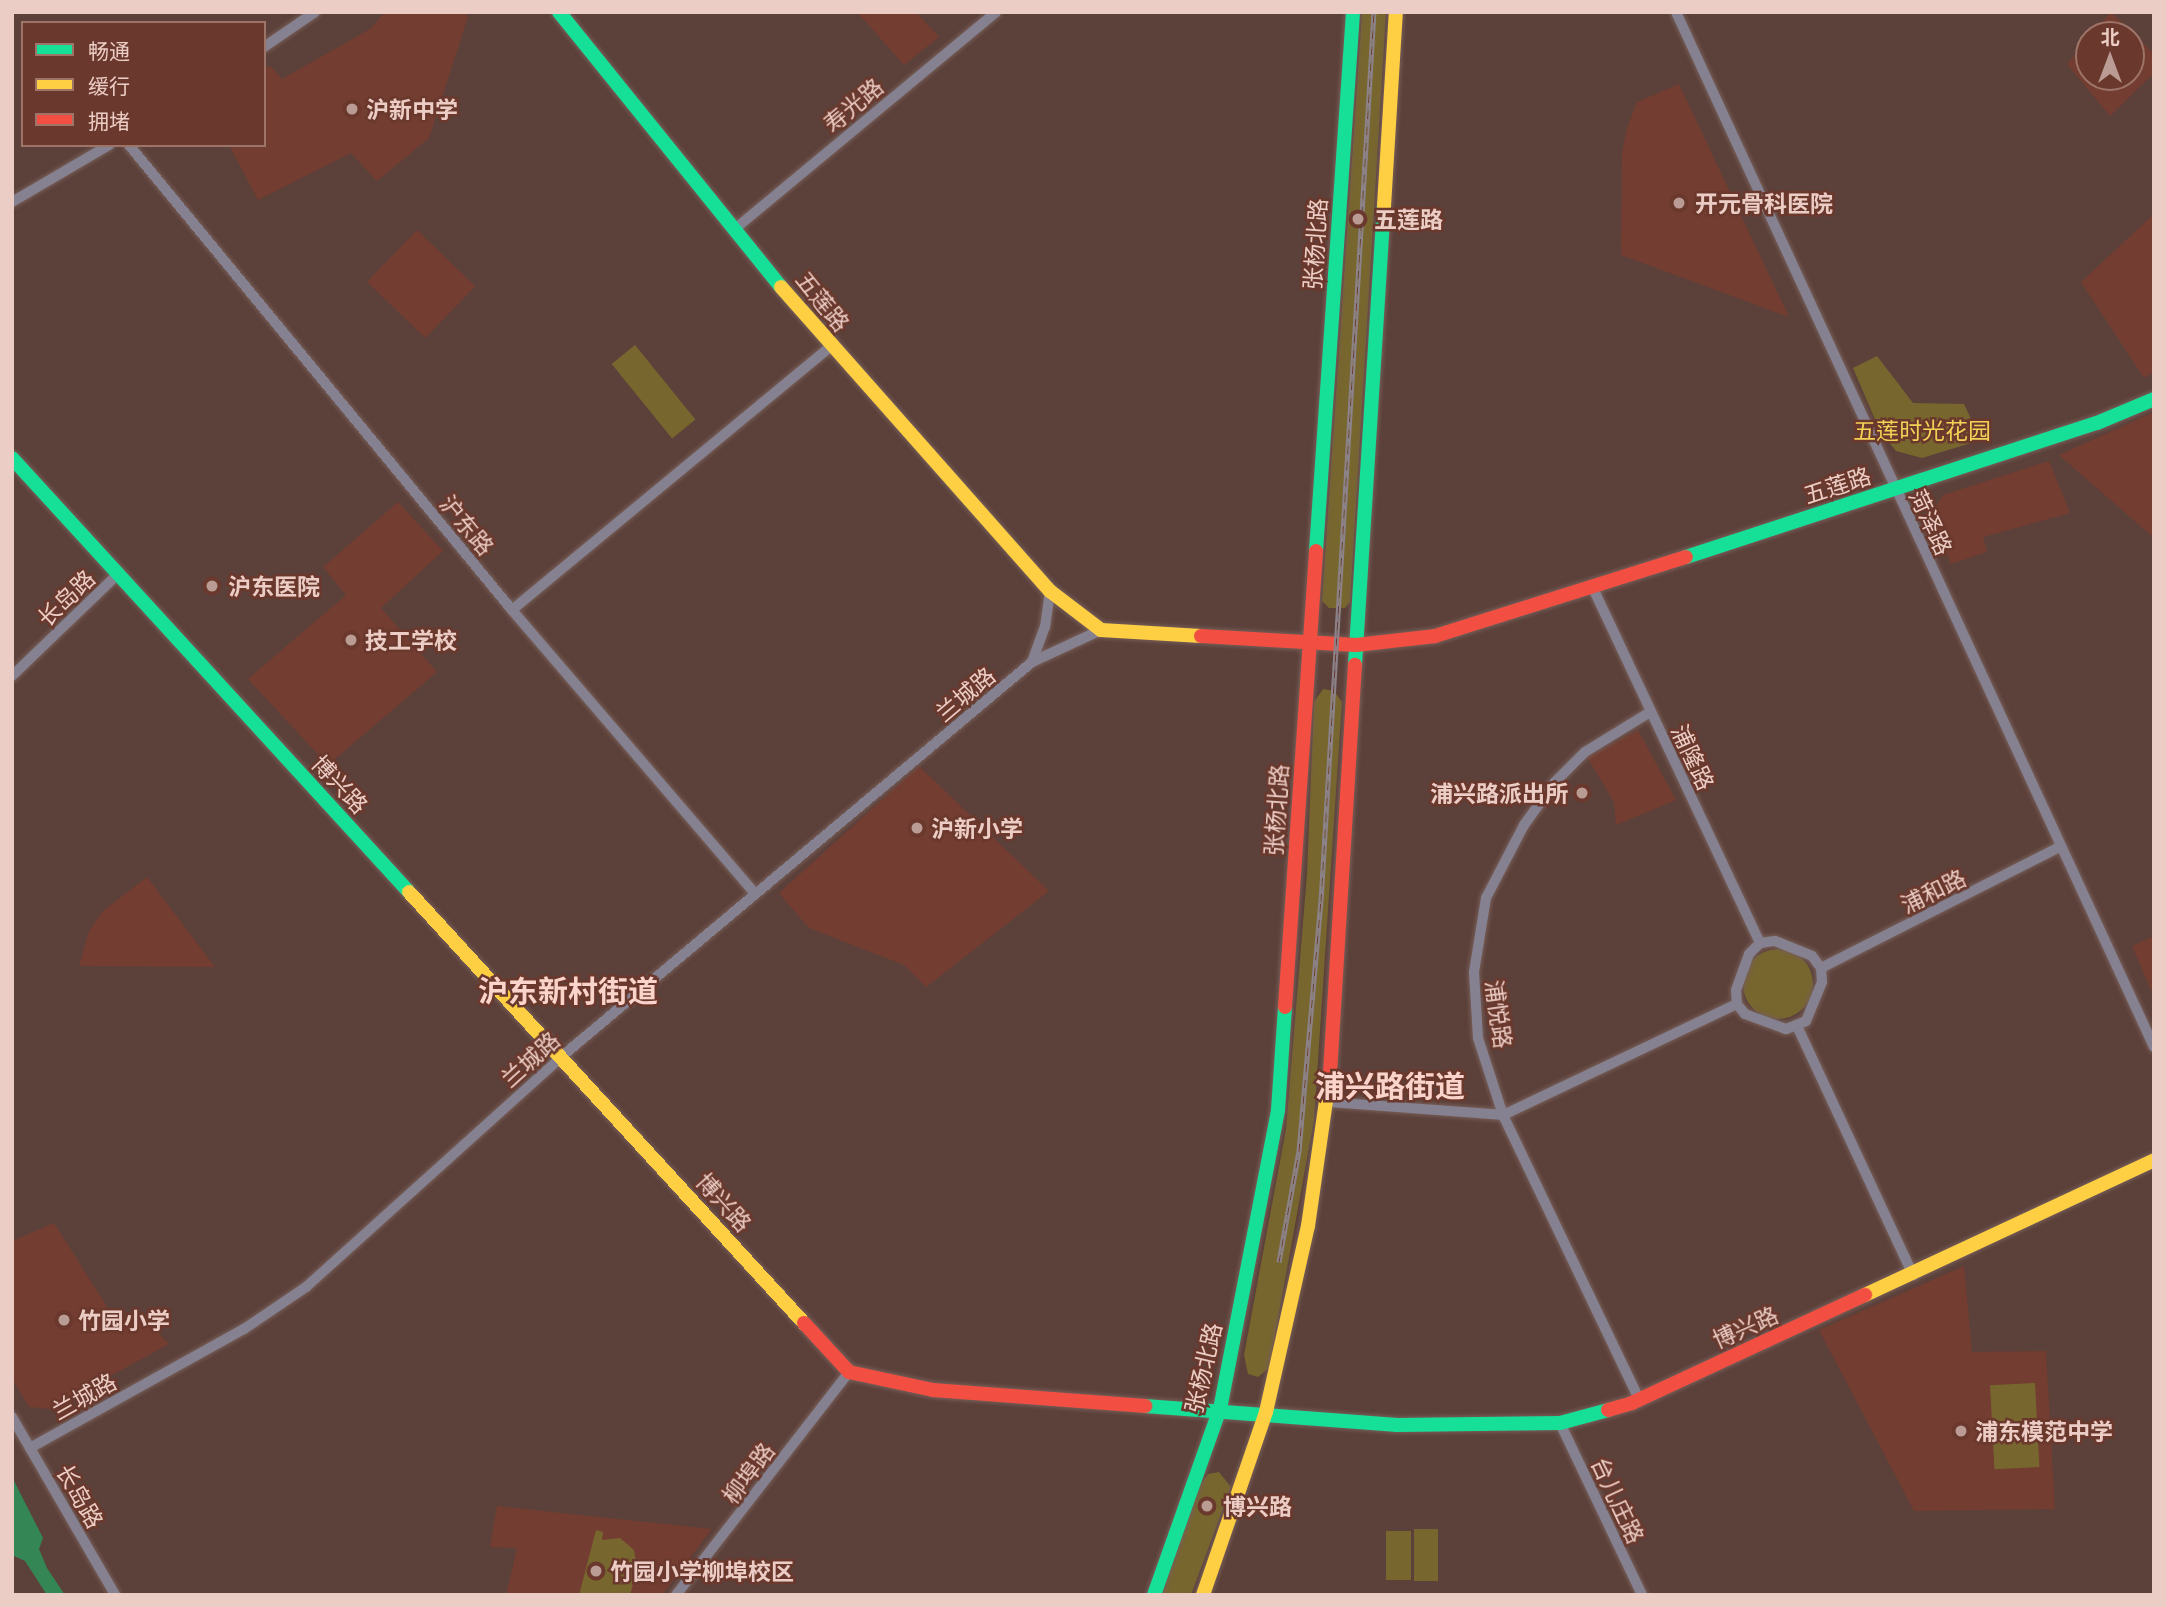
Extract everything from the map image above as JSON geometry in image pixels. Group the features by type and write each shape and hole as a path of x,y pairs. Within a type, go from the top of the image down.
{"street":[{"path":"266,46 315,12"},
{"name":"五莲路","path":"559,12 830,347 1050,591 1101,630 1356,645 1435,636 1895,491 2097,423 2154,399"},
{"name":"寿光路","path":"736,228 996,12"},
{"name":"张杨北路","path":"1154,1595 1220,1409 1278,1110 1353,12"},
{"path":"1203,1595 1266,1412 1308,1226 1328,1102 1396,12"},
{"name":"菏泽路","path":"1676,12 2154,1047"},
{"path":"12,202 106,147"},
{"name":"沪东路","path":"131,147 512,610 754,892"},
{"path":"512,610 830,347"},
{"name":"博兴路","path":"12,458 116,576 561,1056 849,1372 933,1390 1266,1412 1397,1426 1560,1423 1639,1399 1913,1275 2154,1160"},
{"name":"长岛路","path":"12,676 116,576"},
{"name":"浦隆路","path":"1592,586 1760,943"},
{"path":"1032,662 1045,627 1050,591"},
{"name":"兰城路","path":"30,1448 244,1329 306,1287 561,1056 1032,662 1101,630"},
{"name":"浦悦路","path":"1639,1399 1503,1115 1478,1038 1474,972 1486,898 1524,825 1555,782 1585,752 1650,712"},
{"name":"浦和路","path":"1821,968 2060,847"},
{"path":"1775,941 1812,956 1821,968 1818,991 1806,1021 1797,1026 1786,1029 1745,1014 1737,1004 1736,990 1749,954 1760,943 1775,941"},
{"path":"1328,1102 1503,1115 1737,1004"},
{"path":"1797,1026 1913,1275"},
{"name":"柳埠路","path":"676,1595 849,1372"},
{"name":"长岛路","path":"12,1418 115,1595"},
{"name":"台儿庄路","path":"1560,1423 1642,1595"}],"shaded area":[{"name":"沪新中学","path":"385,12 465,12 468,17 429,138 377,181 351,153 258,200 230,147 266,147 266,68 270,66 282,79 370,29"},
{"path":"857,12 916,12 939,37 904,65"},
{"path":"2111,12 2120,21 2103,21"},
{"path":"2145,45 2154,54 2154,73 2145,82"},
{"path":"2075,55 2075,74 2067,64"},
{"name":"开元骨科医院","path":"1679,84 1789,317 1621,255 1622,152 1628,125 1637,102"},
{"path":"2089,91 2136,91 2110,116"},
{"path":"2154,214 2154,372 2144,378 2081,282"},
{"path":"417,230 475,286 425,338 367,282"},
{"path":"2154,412 2154,538 2059,455"},
{"path":"2049,461 2070,513 1983,537 1987,552 1951,564 1932,512 1943,495"},
{"name":"技工学校","path":"398,502 443,551 381,608 437,672 328,765 248,679 346,595 323,567"},
{"path":"1638,730 1676,800 1616,825 1614,802 1587,757"},
{"name":"沪新小学","path":"919,766 1049,891 926,987 904,965 809,928 779,893"},
{"path":"147,877 215,967 79,966 89,931 103,911"},
{"path":"2154,936 2154,997 2132,946"},
{"name":"竹园小学","path":"54,1223 118,1324 142,1315 169,1344 50,1409 29,1407 12,1378 12,1241"},
{"name":"浦东模范中学","path":"1964,1266 1972,1352 2046,1351 2055,1509 1914,1511 1819,1330"},
{"path":"12,1477 43,1538 39,1549 47,1568 65,1595 47,1595 25,1561 12,1555"},
{"name":"竹园小学柳埠校区","path":"497,1506 712,1529 662,1595 506,1595 517,1548 490,1547"}],"green space":[{"path":"1362,12 1386,12 1350,602 1345,608 1329,608 1322,601"},
{"path":"635,345 695,420 672,438 612,364"},
{"name":"五莲时光花园","path":"1877,356 1913,403 1964,404 1981,440 1922,458 1896,451 1880,431 1853,368"},
{"path":"1323,689 1334,691 1342,702 1314,1120 1269,1368 1258,1377 1248,1374 1244,1355 1286,1129 1307,874 1314,702"},
{"path":"1778,949 1803,959 1813,984 1803,1009 1778,1019 1753,1009 1743,984 1753,959"},
{"path":"2035,1383 2039,1467 1994,1469 1990,1385"},
{"path":"1219,1472 1231,1487 1191,1595 1162,1595 1200,1485 1208,1474"},
{"path":"1414,1529 1438,1529 1438,1581 1414,1581"},
{"path":"596,1530 603,1532 602,1540 620,1538 634,1550 637,1569 630,1595 579,1595"},
{"path":"1386,1531 1411,1531 1411,1580 1386,1580"}],"railway":[{"path":"1279,1262 1299,1151 1321,901 1374,12"}],"traffic: fast":[{"path":"559,12 781,287"},
{"path":"1316,551 1353,12"},
{"path":"1355,665 1384,206"},
{"path":"1686,557 2097,423 2154,399"},
{"path":"12,458 409,892"},
{"path":"1154,1595 1220,1409 1278,1110 1285,1007"},
{"path":"1145,1406 1397,1425 1560,1423 1608,1410"}],"traffic: slow":[{"path":"1384,206 1396,12"},
{"path":"781,287 1050,591 1101,630 1201,636"},
{"path":"409,892 804,1323"},
{"path":"1203,1595 1266,1412 1308,1226 1330,1073"},
{"path":"1865,1295 2154,1160"}],"traffic: jam":[{"path":"1285,1007 1316,551"},
{"path":"1201,636 1356,645 1435,636 1686,557"},
{"path":"1330,1073 1355,665"},
{"path":"1608,1410 1632,1403 1865,1295"},
{"path":"804,1323 849,1372 933,1390 1145,1406"}],"place":[{"name":"沪新中学","path":"352,109"},
{"name":"开元骨科医院","path":"1679,203"},
{"name":"五莲路","path":"1358,219"},
{"name":"沪东医院","path":"212,586"},
{"name":"技工学校","path":"351,640"},
{"name":"浦兴路派出所","path":"1582,793"},
{"name":"沪新小学","path":"917,828"},
{"name":"竹园小学","path":"64,1320"},
{"name":"浦东模范中学","path":"1961,1431"},
{"name":"博兴路","path":"1207,1506"},
{"name":"竹园小学柳埠校区","path":"596,1571"}],"district":[{"name":"沪东新村街道","path":"568,991"},
{"name":"浦兴路街道","path":"1390,1086"}]}
